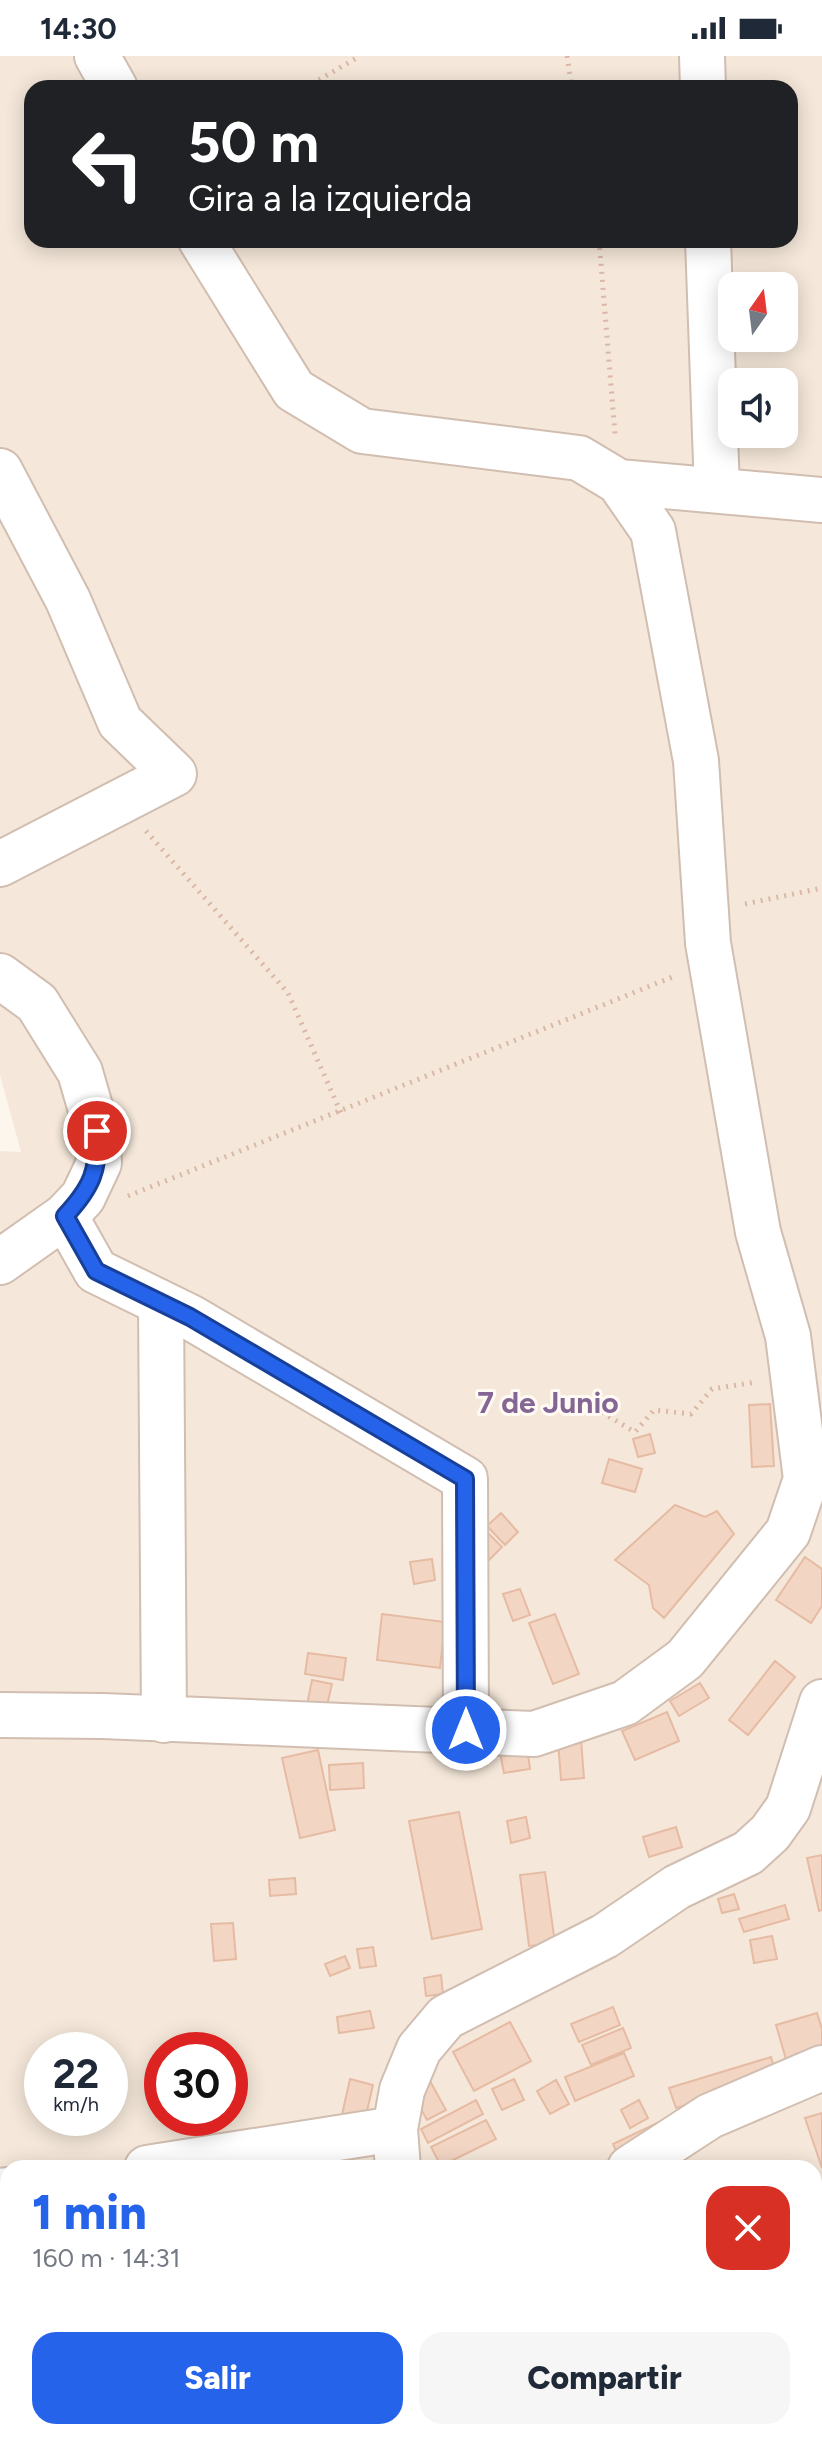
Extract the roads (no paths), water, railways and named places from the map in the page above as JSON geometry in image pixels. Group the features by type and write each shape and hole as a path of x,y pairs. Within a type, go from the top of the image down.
{"street":[{"path":"97,56 110,80"},
{"path":"702,56 703,80"},
{"path":"0,1715 534,1734 625,1703 685,1659 788,1532 814,1483 788,1336 758,1232 711,961 696,761 653,531 619,482 579,458 362,431 294,390 206,248"},
{"path":"708,248 717,490"},
{"path":"0,471 68,600 120,722 174,774 0,864"},
{"path":"619,482 822,500"},
{"path":"0,976 37,1003 80,1072 97,1131 99,1163 74,1206 0,1262"},
{"path":"74,1206 96,1271 161,1303 465,1479 466,1730"},
{"path":"161,1303 164,1720"},
{"path":"247,2160 396,2148 402,2090 419,2049 446,2017 605,1936 677,1887 748,1853 770,1833 788,1808 821,1709"},
{"path":"642,2160 710,2116 822,2068"}],"district":[{"name":"7 de Junio","path":"548,1402"}]}
